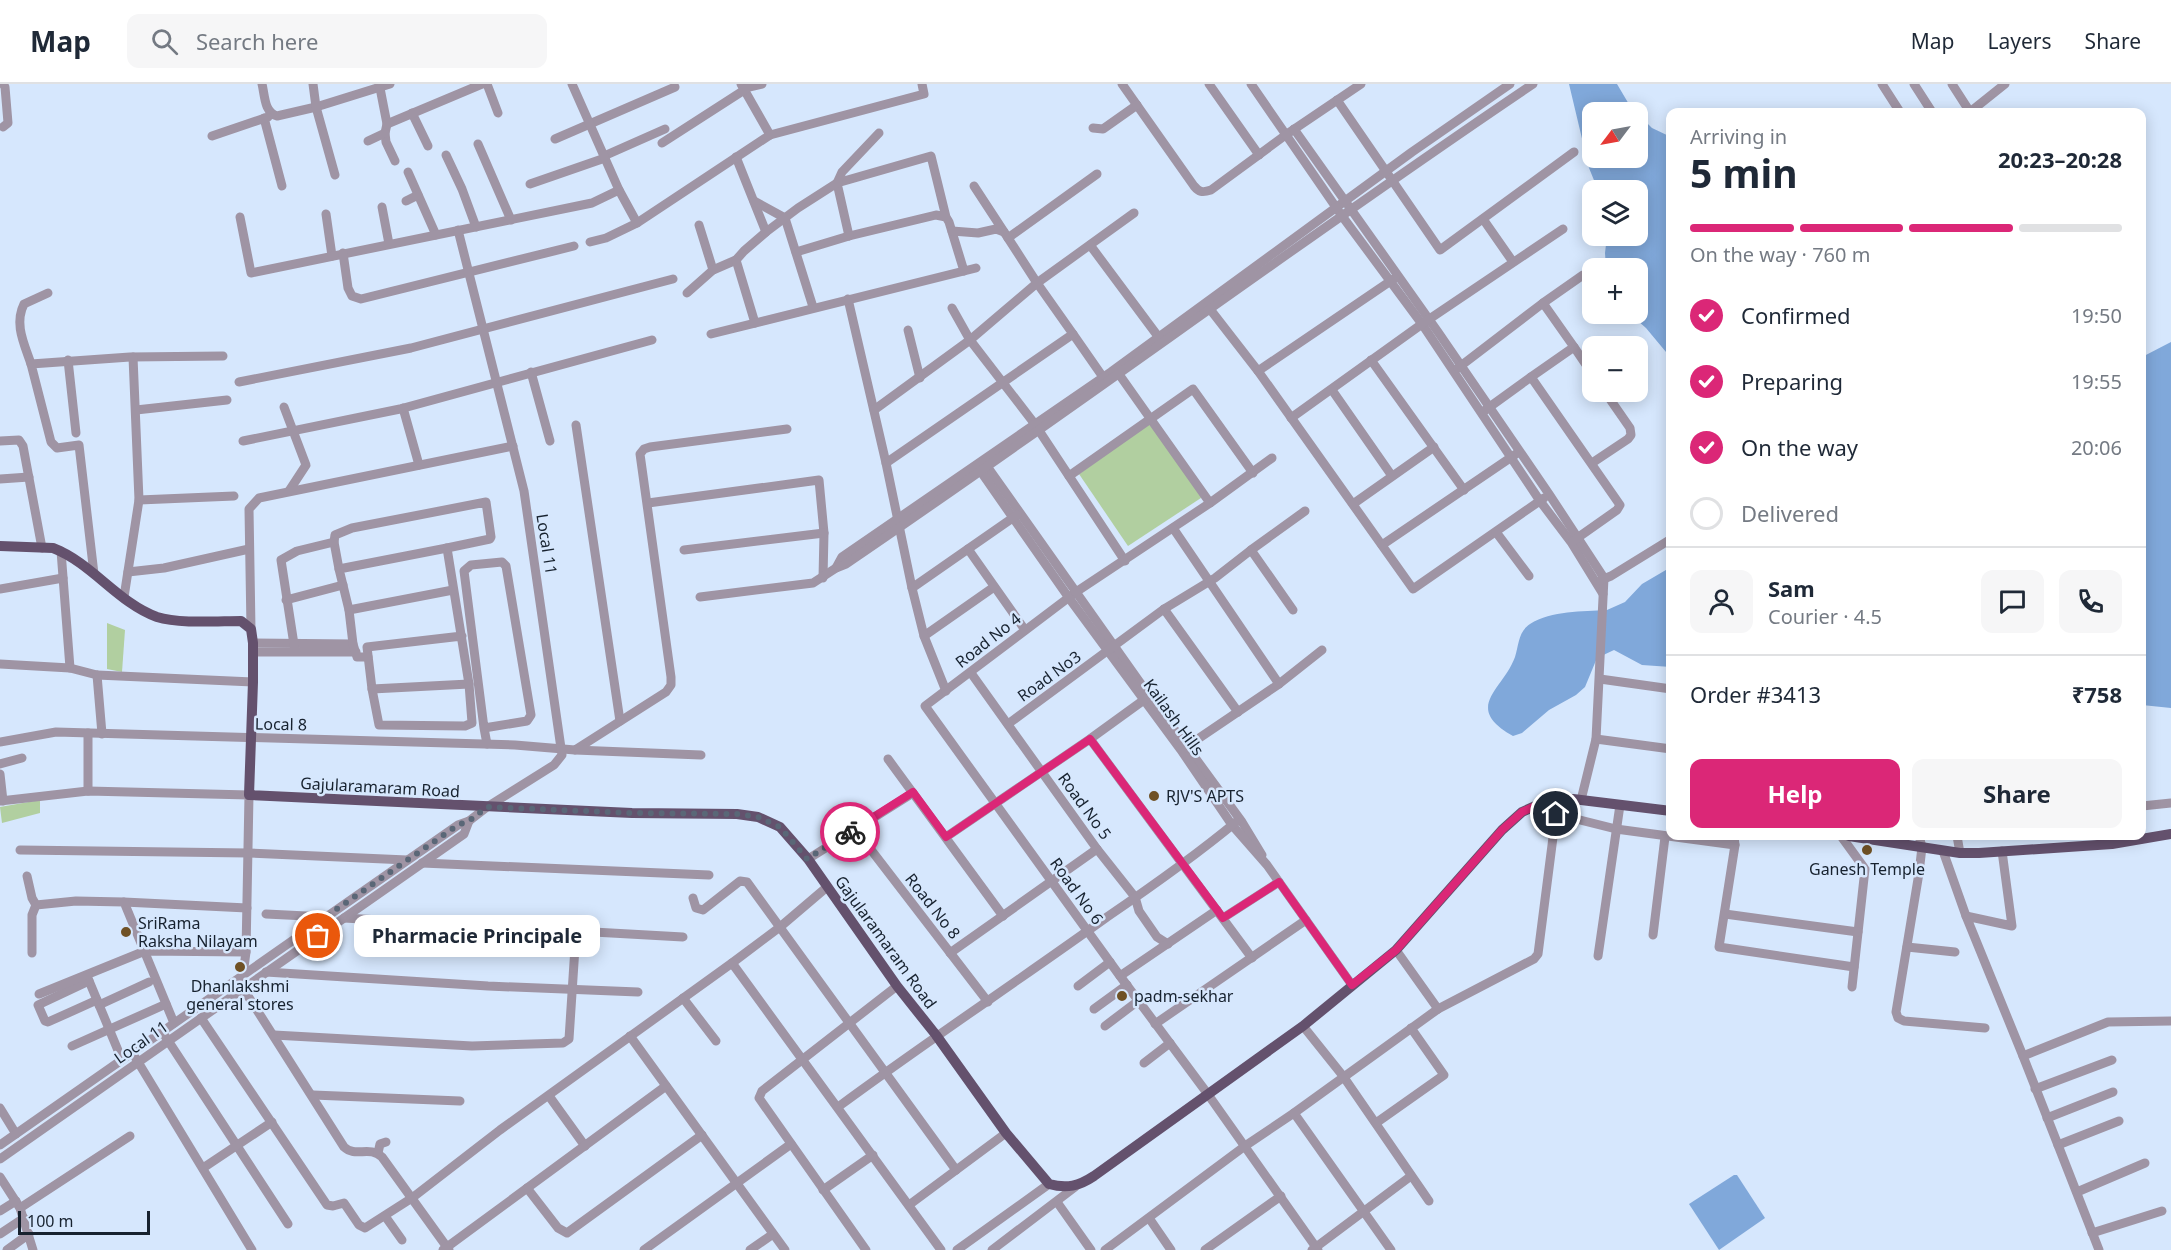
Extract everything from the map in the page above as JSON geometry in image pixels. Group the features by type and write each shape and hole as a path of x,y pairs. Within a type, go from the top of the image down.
{"main road":[{"path":"0,546 61,551 124,597 158,617 241,621 251,629 253,682 249,795"},
{"name":"Gajularamaram Road","path":"249,795 632,813 737,814 758,817 780,827 807,859 897,986 936,1035 1006,1133 1049,1184"},
{"path":"1049,1184 1058,1187 1075,1187 1094,1176 1303,1026 1396,950 1502,830 1522,812 1542,803 1573,799 1666,811"},
{"path":"2146,837 2171,834"},
{"path":"1876,840 1960,853 2112,840"}],"street":[{"path":"3,84 8,123 3,128"},
{"path":"262,84 282,186"},
{"path":"313,84 316,107 335,176"},
{"path":"212,136 268,117 316,107 390,84"},
{"path":"368,141 412,113 482,84"},
{"path":"487,84 498,113"},
{"path":"662,143 743,87 762,84"},
{"path":"590,242 606,238 637,223 770,135 924,94 922,84"},
{"path":"1122,84 1199,191 1211,190 1361,84"},
{"path":"1209,84 1259,155"},
{"path":"1251,84 1349,205 1395,279"},
{"path":"700,597 813,583 846,564 899,523 1105,380 1340,212 1510,84"},
{"path":"1389,176 1533,84"},
{"path":"1882,84 1897,108"},
{"path":"1914,84 1929,108"},
{"path":"1952,84 1967,108"},
{"path":"1987,84 1993,93"},
{"path":"1975,108 2005,84"},
{"path":"575,85 578,98 619,190 637,223"},
{"path":"555,139 675,87"},
{"path":"743,87 770,135"},
{"path":"380,88 386,142 395,161"},
{"path":"1337,100 1440,250 1574,152"},
{"path":"1093,128 1103,129 1137,105"},
{"path":"412,113 428,146"},
{"path":"530,184 605,157 665,129"},
{"path":"1291,132 1340,212 1395,279 1486,410 1515,454 1540,501 1574,539"},
{"path":"849,237 837,183 842,172 879,133"},
{"path":"478,144 511,220"},
{"path":"446,154 476,227"},
{"path":"736,156 766,232"},
{"path":"687,293 713,270 736,260 766,232 837,183 931,156 946,217 964,270"},
{"path":"408,171 436,235"},
{"path":"1006,235 1097,174"},
{"path":"974,186 1037,284 1105,380"},
{"path":"240,217 251,273 592,202 619,190"},
{"path":"406,201 418,195"},
{"path":"754,201 785,218 813,307"},
{"path":"382,207 389,244"},
{"path":"874,410 920,378 1037,284 1134,213"},
{"path":"326,214 332,256"},
{"path":"796,252 936,215 946,217"},
{"path":"1483,219 1513,262"},
{"path":"699,225 713,270"},
{"path":"952,231 978,233 996,229 1006,235"},
{"path":"1291,418 1371,360 1563,229"},
{"name":"Local 11","path":"0,1146 407,860 554,765 562,755 524,491 467,273 458,230"},
{"path":"1090,245 1160,339"},
{"path":"343,254 348,288 352,296 361,299 574,246"},
{"path":"736,260 755,323"},
{"path":"711,334 976,268"},
{"path":"1457,369 1582,276"},
{"path":"240,382 374,356 673,279"},
{"path":"1258,371 1395,279"},
{"path":"48,293 24,304 21,309 19,326 51,442 57,448 79,444 94,574"},
{"path":"848,299 912,588 924,636 946,691"},
{"path":"1543,303 1582,359"},
{"path":"1207,306 1258,371 1413,589 1549,494"},
{"path":"952,308 970,340 1037,427 1125,561"},
{"path":"908,330 920,378"},
{"path":"886,463 1073,334"},
{"path":"243,441 403,408 652,340"},
{"path":"1486,410 1574,347"},
{"path":"31,364 133,357 223,356"},
{"path":"124,597 139,500 133,357"},
{"path":"68,360 76,433"},
{"path":"1371,360 1464,490"},
{"path":"1117,371 1210,503"},
{"path":"531,372 550,441"},
{"path":"1531,377 1620,505 1617,510 1574,539"},
{"path":"1069,476 1193,389 1253,473"},
{"path":"1332,390 1392,476"},
{"path":"136,410 227,400"},
{"path":"1592,463 1631,435 1630,428 1612,402"},
{"path":"284,407 306,465 289,491"},
{"path":"403,408 419,465"},
{"path":"576,425 620,721"},
{"path":"575,750 666,692 672,677 640,454 644,449 659,445 787,429"},
{"path":"0,441 21,442 42,548"},
{"path":"251,629 249,509 259,498 513,446"},
{"path":"1353,504 1434,447"},
{"path":"1382,545 1515,454"},
{"path":"1515,454 1549,494 1600,580 1603,594 1596,739 1581,800"},
{"name":"Road No 4","path":"926,706 1072,595 1210,503 1272,458"},
{"name":"Kailash Hills","path":"982,465 1072,595 1352,985"},
{"path":"0,479 29,477"},
{"path":"648,503 819,480 824,532 823,578"},
{"path":"139,500 234,496"},
{"path":"339,569 490,539 486,502 352,528 335,535 334,542 339,569 349,610 354,648 357,657 368,657"},
{"name":"Road No3","path":"1008,724 1164,609 1209,582 1305,511"},
{"path":"912,588 1017,515"},
{"path":"1173,528 1279,684"},
{"path":"684,550 824,532"},
{"path":"1496,532 1529,576"},
{"path":"1600,580 1666,541"},
{"path":"295,648 281,560 297,551 334,542"},
{"path":"447,548 462,636 473,720 469,726 379,725 367,647 462,636"},
{"path":"128,572 164,568 249,549"},
{"path":"968,549 1025,630"},
{"path":"1251,550 1293,610"},
{"path":"61,551 70,668"},
{"path":"484,728 527,721 531,715 506,566 502,562 471,565 464,571 484,728 487,744"},
{"path":"0,589 63,578"},
{"path":"286,600 343,585"},
{"path":"924,636 994,587"},
{"path":"349,610 453,590"},
{"path":"1164,609 1238,712"},
{"path":"253,648 354,648"},
{"path":"1184,748 1279,684 1322,650"},
{"path":"0,663 70,668 97,675 253,682"},
{"name":"Road No 5","path":"971,673 1097,849 1135,897 1139,911 1157,937 1168,944"},
{"path":"97,675 102,734"},
{"path":"1600,679 1666,688"},
{"path":"372,689 469,684"},
{"path":"946,837 1147,698"},
{"name":"Road No 6","path":"926,706 1120,976 1124,987 1135,1003 1170,1043 1281,1196 1315,1249"},
{"name":"Local 8","path":"0,742 56,732 487,744 701,755"},
{"path":"88,733 88,791"},
{"path":"1090,739 1252,958"},
{"path":"1596,739 1666,749"},
{"path":"0,764 22,758"},
{"path":"888,759 1003,916"},
{"path":"0,774 2,801 88,791 249,795 246,952 240,977 243,988 348,1151 373,1150 378,1153 446,1249 666,1086"},
{"path":"807,859 913,792"},
{"path":"1542,803 1556,814 1616,829 1665,837 1653,935"},
{"path":"2146,806 2171,803"},
{"path":"1598,956 1620,805"},
{"path":"1105,1250 1245,1146 1437,1009 1527,964 1538,954 1556,814"},
{"name":"Local 11","path":"0,1159 464,834 469,821"},
{"path":"838,1107 936,1035 988,1002 1182,864 1236,822"},
{"name":"Road No 8","path":"855,829 988,1002"},
{"path":"1734,840 1719,946 1854,967"},
{"path":"1843,840 1865,869 1852,987"},
{"path":"1920,840 1922,847 1896,1012 1898,1018 1904,1021 1985,1028"},
{"path":"1958,840 1960,853"},
{"path":"950,953 1097,849"},
{"path":"20,850 248,854 407,860"},
{"path":"1943,850 1966,916 2099,1250"},
{"path":"1966,916 2012,926 2002,851"},
{"path":"422,863 709,874"},
{"path":"392,871 398,879"},
{"path":"27,876 36,905"},
{"path":"693,898 696,908 703,910 740,881 747,882 956,1170"},
{"path":"1223,918 1279,882"},
{"path":"201,1018 327,1204 333,1206 344,1203 359,1225 365,1228 412,1198 500,1130 732,963 780,927 827,887"},
{"path":"36,905 76,901 247,908"},
{"path":"124,902 145,951 162,1003 174,1023"},
{"path":"32,953 32,915 36,905"},
{"path":"1120,976 1217,910"},
{"path":"266,914 327,917"},
{"path":"1725,914 1858,932"},
{"path":"344,918 683,937"},
{"path":"1155,1024 1306,920"},
{"path":"311,927 318,936"},
{"path":"274,1035 472,1046 559,1044 569,1039 576,932"},
{"path":"1907,947 1954,952"},
{"path":"1396,950 1437,1009"},
{"path":"149,982 48,1022 45,1021 38,1005 145,951 246,952"},
{"path":"1078,986 1110,962"},
{"path":"732,963 941,1250"},
{"path":"266,972 488,986 638,992"},
{"path":"39,994 88,978"},
{"path":"88,978 122,1060"},
{"path":"866,1250 759,1098 762,1091 897,986"},
{"path":"1094,1010 1124,987"},
{"path":"683,999 716,1041"},
{"path":"72,1046 162,1003"},
{"path":"1105,1026 1135,1003"},
{"path":"2023,1056 2108,1022 2171,1021"},
{"path":"1303,1026 1376,1123 1429,1201"},
{"path":"1376,1123 1444,1075 1411,1028"},
{"path":"162,1032 288,1224"},
{"path":"630,1036 785,1250"},
{"path":"1144,1063 1170,1043"},
{"path":"132,1053 252,1250"},
{"path":"2035,1089 2112,1060"},
{"path":"87,1084 94,1093"},
{"path":"2047,1118 2113,1092"},
{"path":"313,1095 460,1101"},
{"path":"549,1096 585,1146"},
{"path":"0,1108 16,1134"},
{"path":"1294,1113 1391,1250"},
{"path":"2058,1145 2119,1121"},
{"path":"203,1168 272,1122"},
{"path":"909,1205 1006,1133"},
{"path":"527,1188 558,1228 567,1233 702,1135"},
{"path":"0,1211 18,1205 130,1136"},
{"path":"378,1153 380,1144 386,1142"},
{"path":"644,1250 791,1144"},
{"path":"823,1190 873,1155"},
{"path":"2077,1192 2145,1163"},
{"path":"1315,1249 1412,1176"},
{"path":"0,1177 24,1218 33,1250"},
{"path":"957,1250 1049,1184"},
{"path":"992,1250 1075,1187"},
{"path":"1205,1250 1281,1196"},
{"path":"1057,1202 1091,1250"},
{"path":"2092,1233 2162,1211"},
{"path":"385,1216 402,1240"},
{"path":"0,1234 24,1218"},
{"path":"1149,1218 1171,1250"},
{"path":"7,1250 29,1234"},
{"path":"750,1250 773,1234"}],"green space":[{"path":"1150,423 1204,496 1128,546 1079,474"},
{"path":"107,623 125,630 122,672 107,669"},
{"path":"40,800 40,813 2,823 0,807"}],"water":[{"path":"1569,84 1617,84 1628,102 1582,102 1582,139"},
{"path":"1648,124 1666,135 1666,352 1641,324 1648,324 1648,258 1605,258 1606,246 1648,246 1648,180 1594,180 1589,168 1648,168"},
{"path":"2171,342 2171,708 2146,705 2146,355"},
{"path":"1666,570 1666,667 1642,665 1614,650 1597,658 1585,687 1576,695 1549,710 1522,733 1513,736 1498,726 1490,716 1488,707 1490,698 1509,669 1526,627 1539,619 1557,614 1607,610 1625,602 1642,584"},
{"path":"1737,1175 1765,1218 1719,1250 1689,1204"}],"way so far":[{"path":"318,936 311,927 487,807 632,813 737,814 758,817 780,827 807,859 850,832"}],"place":[{"name":"RJV'S APTS","path":"1154,796"},
{"name":"Ganesh Temple","path":"1867,850"},
{"name":"SriRama Raksha Nilayam","path":"126,932"},
{"name":"Pharmacie Principale","path":"318,936"},
{"name":"Dhanlakshmi general stores","path":"240,967"},
{"name":"padm-sekhar","path":"1122,996"}],"route":[{"path":"850,832 913,792 946,837 1090,739 1223,918 1279,882 1352,985 1396,950 1502,830 1522,812 1542,803 1556,814"}]}
